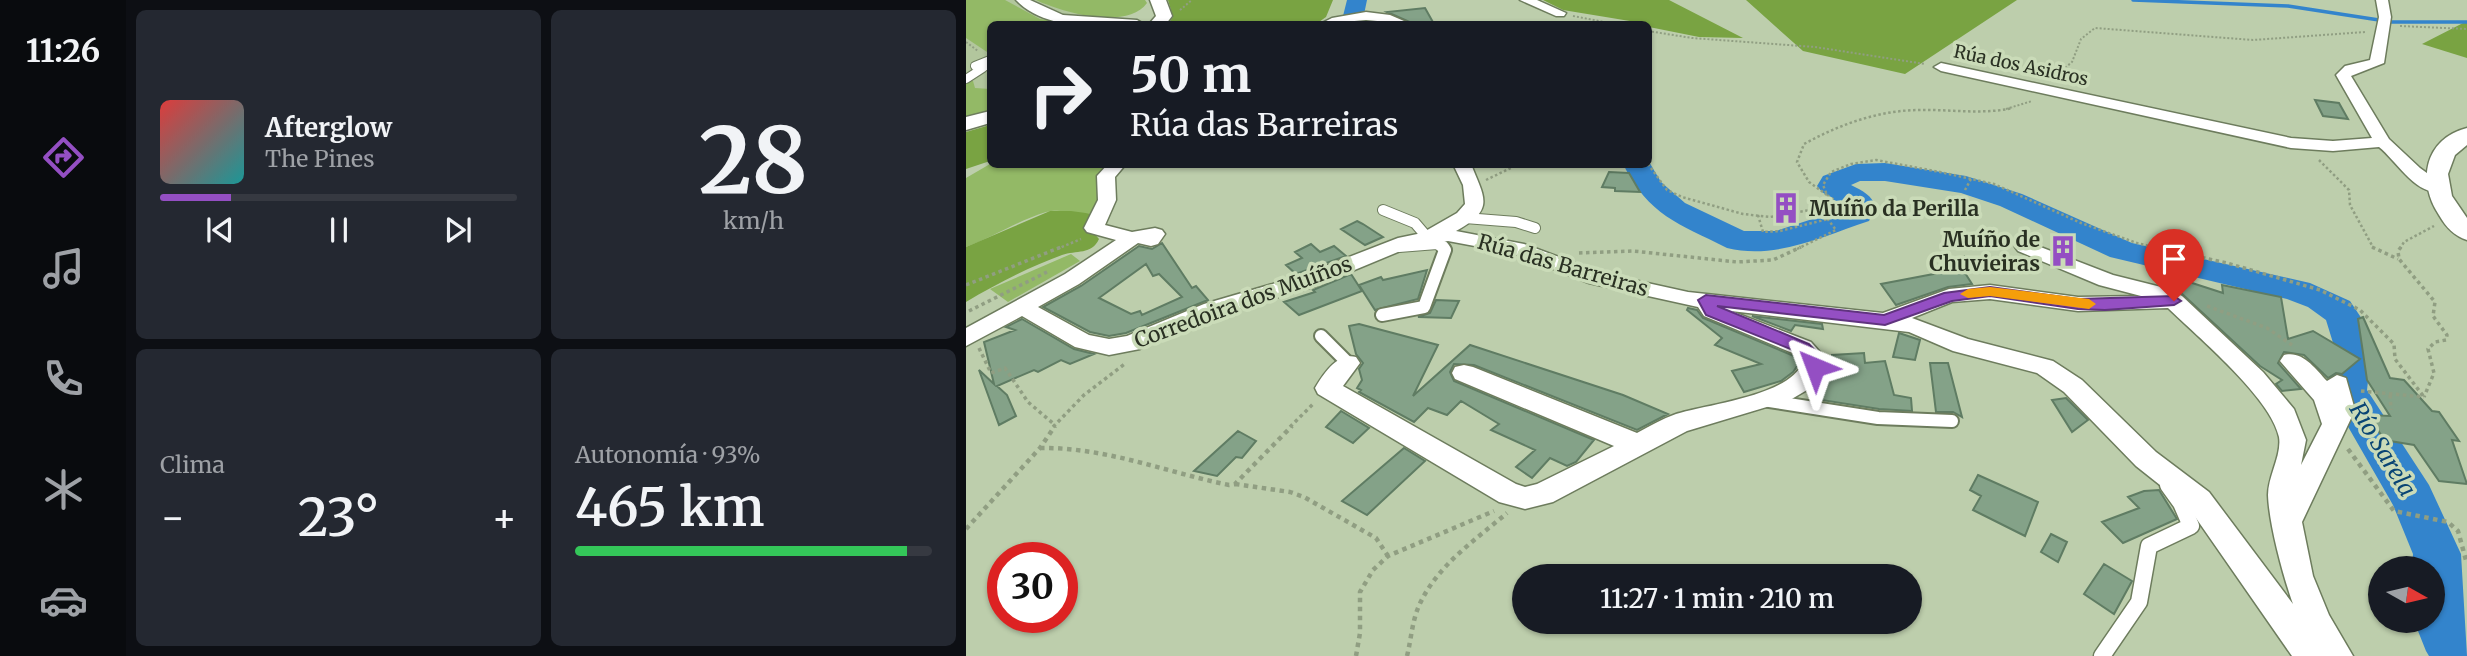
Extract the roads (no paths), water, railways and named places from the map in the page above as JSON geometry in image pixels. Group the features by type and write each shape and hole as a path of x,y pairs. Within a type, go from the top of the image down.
{"street":[{"path":"1022,0 1044,12 1092,21"},
{"path":"1526,0 1560,13"},
{"path":"2382,0 2384,25 2377,63 2350,69 2343,75 2383,142 2393,149 2421,181 2437,187"},
{"path":"1337,21 1378,13 1397,21"},
{"path":"1107,21 1147,17"},
{"name":"Rúa dos Asidros","path":"1941,67 2291,143 2333,146 2383,142"},
{"path":"966,124 987,118"},
{"path":"2463,229 2448,214 2437,187 2436,172 2446,150 2467,135"},
{"path":"966,338 1141,239 1094,228 1108,200 1106,176 1114,168"},
{"path":"1464,168 1474,187 1473,210 1465,218"},
{"name":"Corredoira dos Muíños","path":"1023,307 1083,342 1110,347 1132,343 1212,309 1308,281 1395,246 1438,236 1465,218"},
{"name":"Rúa das Barreiras","path":"1438,236 1517,248 1597,278 1688,299 1885,320 1915,326 1961,345 2045,367 2073,386 2154,465 2199,500 2312,656"},
{"path":"2025,247 2106,280 2183,301 2285,416 2293,440 2282,494 2298,576 2317,624 2336,656"},
{"path":"1885,320 1950,296 1990,292 2091,304 2183,301"},
{"path":"1348,363 1327,388 1509,494 1525,498 1543,495 1680,423 1782,394 1808,379 1815,367 1815,360 1803,348 1712,312 1706,300"},
{"path":"2292,361 2318,386 2332,409 2331,432"},
{"path":"1464,373 1639,445"},
{"path":"2287,523 2342,410 2337,384"}],"lane":[{"path":"987,61 975,66 987,67"},
{"path":"966,79 987,67"},
{"path":"1383,210 1419,224 1438,236"},
{"path":"1465,218 1516,222 1535,228"},
{"path":"1382,315 1424,307 1445,250 1442,245 1437,244 1402,248 1395,246"},
{"path":"1321,336 1348,363"},
{"path":"1763,400 1878,418 1952,421"},
{"path":"2102,656 2141,598 2145,581 2144,559 2150,546 2191,526 2181,503 2154,465"}],"waterway":[{"name":"Río Sarela","path":"1353,21 1357,0"},
{"path":"2133,0 2288,6 2392,22 2467,22"},
{"name":"Río Sarela","path":"1639,168 1649,187 1674,209 1738,241 1779,241 1858,214 1861,208 1859,202 1832,186 1833,182 1856,173 1885,172 1966,185 2011,200 2122,250 2298,291 2337,309 2344,319 2353,346 2347,390 2413,498 2437,554 2437,612 2445,634 2460,656"}],"place":[{"name":"Muíño da Perilla","path":"1786,208"},
{"name":"Muíño de Chuvieiras","path":"2063,251"}]}
